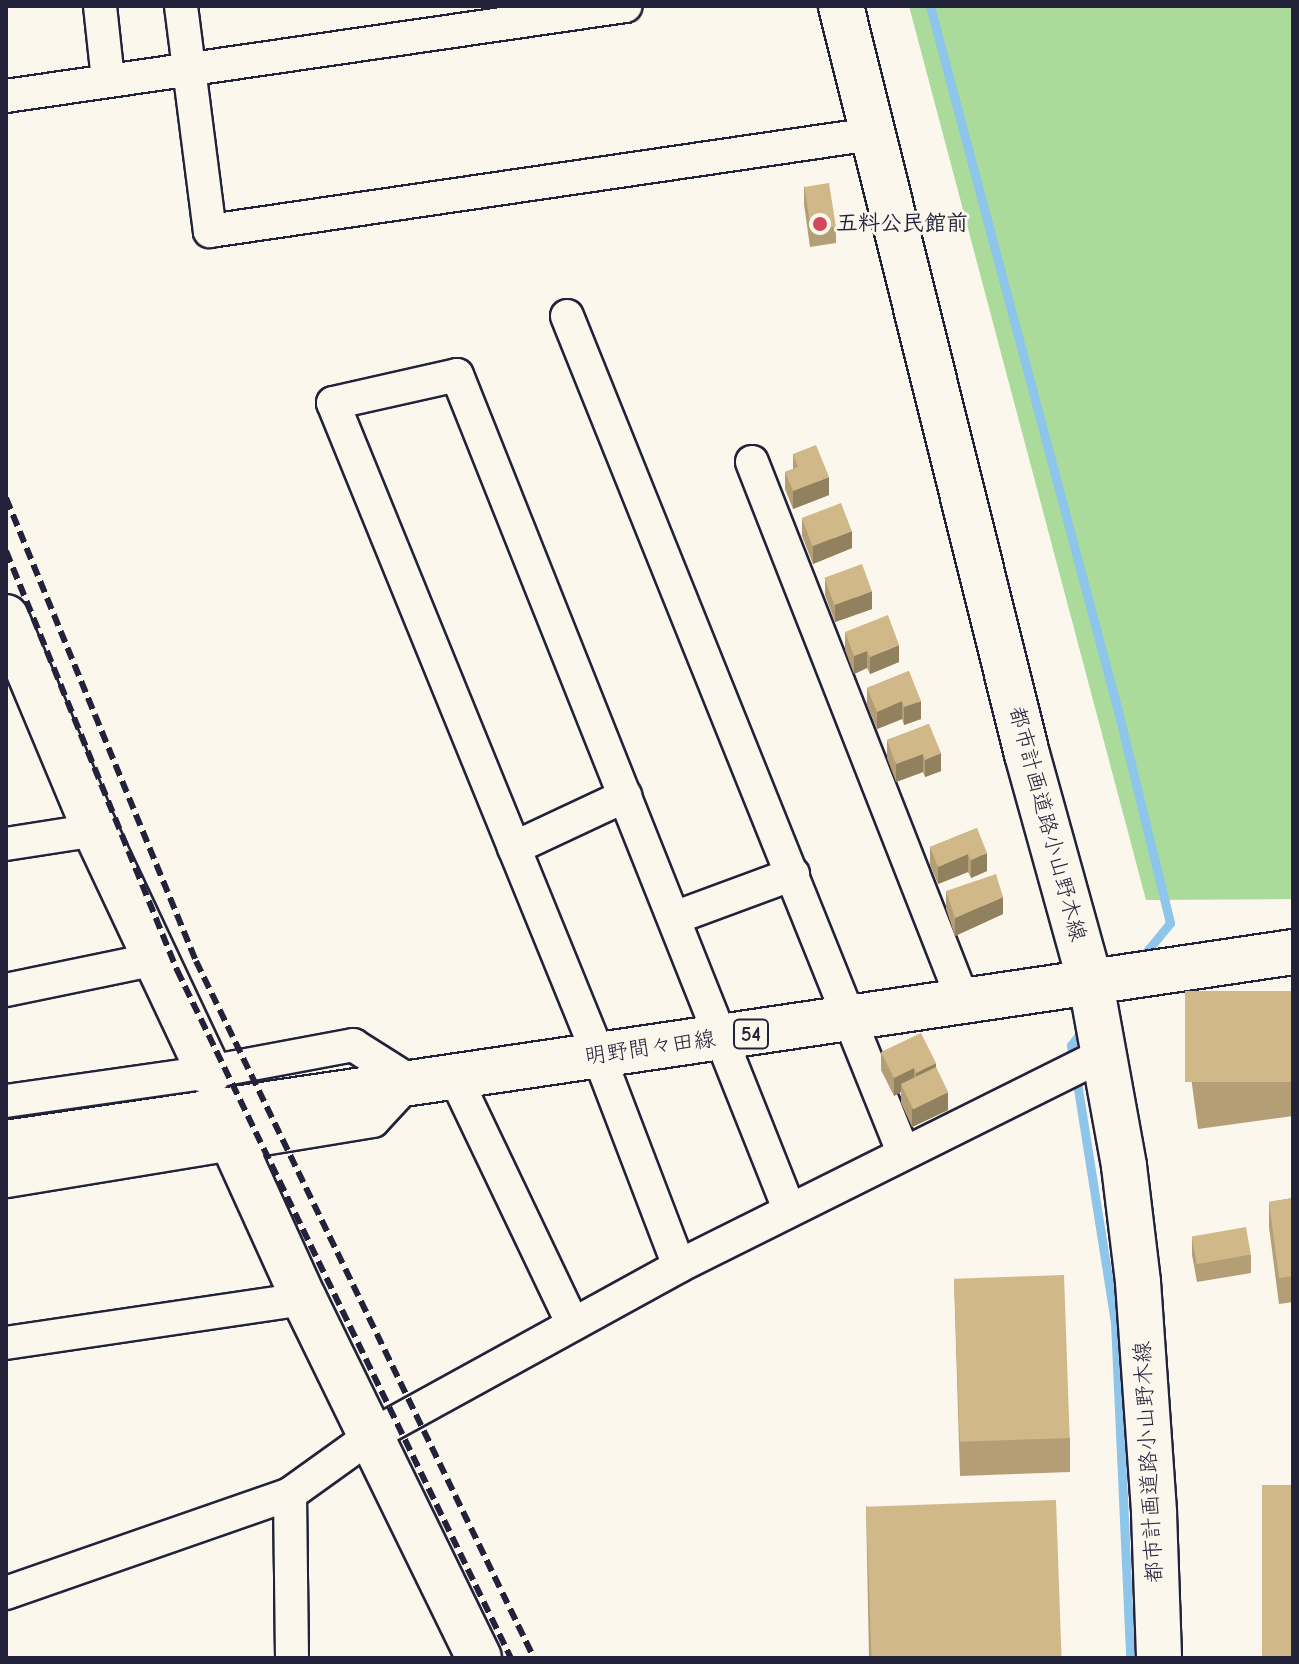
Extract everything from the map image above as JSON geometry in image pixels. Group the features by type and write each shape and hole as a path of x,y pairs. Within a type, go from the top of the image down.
{"street":[{"path":"100,6 108,80"},
{"path":"181,6 210,231 872,134"},
{"path":"6,96 625,6"},
{"name":"都市計画道路小山野木線","path":"841,6 1027,754 1091,984 1124,1166 1138,1282 1154,1513 1159,1658"},
{"path":"567,316 903,1152"},
{"path":"679,1266 599,1056 333,403 457,375 789,1209"},
{"path":"752,462 964,1003"},
{"path":"6,617 95,830 209,1072"},
{"path":"514,848 625,796"},
{"path":"6,844 95,830"},
{"path":"674,918 793,874"},
{"name":"明野間々田線","path":"6,1143 410,1081 852,1020 1293,952"},
{"path":"6,990 156,959"},
{"path":"6,1101 209,1072 353,1045 410,1081 373,1121 6,1181"},
{"path":"6,1593 290,1494 372,1435 679,1266 1103,1055"},
{"path":"454,1075 573,1324"},
{"path":"234,1145 304,1299 479,1658"},
{"path":"6,1343 304,1299"},
{"path":"290,1494 292,1658"}],"green space":[{"path":"909,6 1293,6 1293,899 1146,900"}],"building":[{"path":"829,183 836,226 811,230 804,187"},
{"path":"816,445 829,477 793,491 785,472 798,467 793,454"},
{"path":"841,503 852,531 813,546 802,518"},
{"path":"862,564 872,591 834,605 824,578"},
{"path":"888,615 899,645 870,657 867,651 854,656 845,632"},
{"path":"909,671 921,701 904,707 902,701 877,712 867,688"},
{"path":"929,724 941,753 925,760 923,754 896,764 887,740"},
{"path":"977,828 987,853 971,860 968,854 938,867 930,847"},
{"path":"996,874 1003,897 955,918 946,891"},
{"path":"1185,991 1293,991 1293,1082 1185,1082"},
{"path":"921,1033 936,1063 916,1073 914,1068 894,1078 881,1052"},
{"path":"936,1067 948,1092 913,1109 901,1084"},
{"path":"1293,1198 1293,1276 1279,1278 1269,1202"},
{"path":"1246,1227 1251,1255 1197,1264 1192,1237"},
{"path":"1064,1275 1070,1438 960,1442 954,1279"},
{"path":"1262,1485 1293,1485 1293,1658 1262,1658"},
{"path":"1056,1500 1062,1658 871,1658 866,1507"}],"waterway":[{"path":"930,6 1119,715 1170,923 1139,961"},
{"path":"1074,1061 1071,1045 1084,1029"},
{"path":"1076,1076 1115,1322 1130,1658"}],"railway":[{"path":"6,498 196,961 534,1658"},
{"path":"6,551 177,970 511,1658"}],"place":[{"name":"五料公民館前","path":"820,224"}]}
